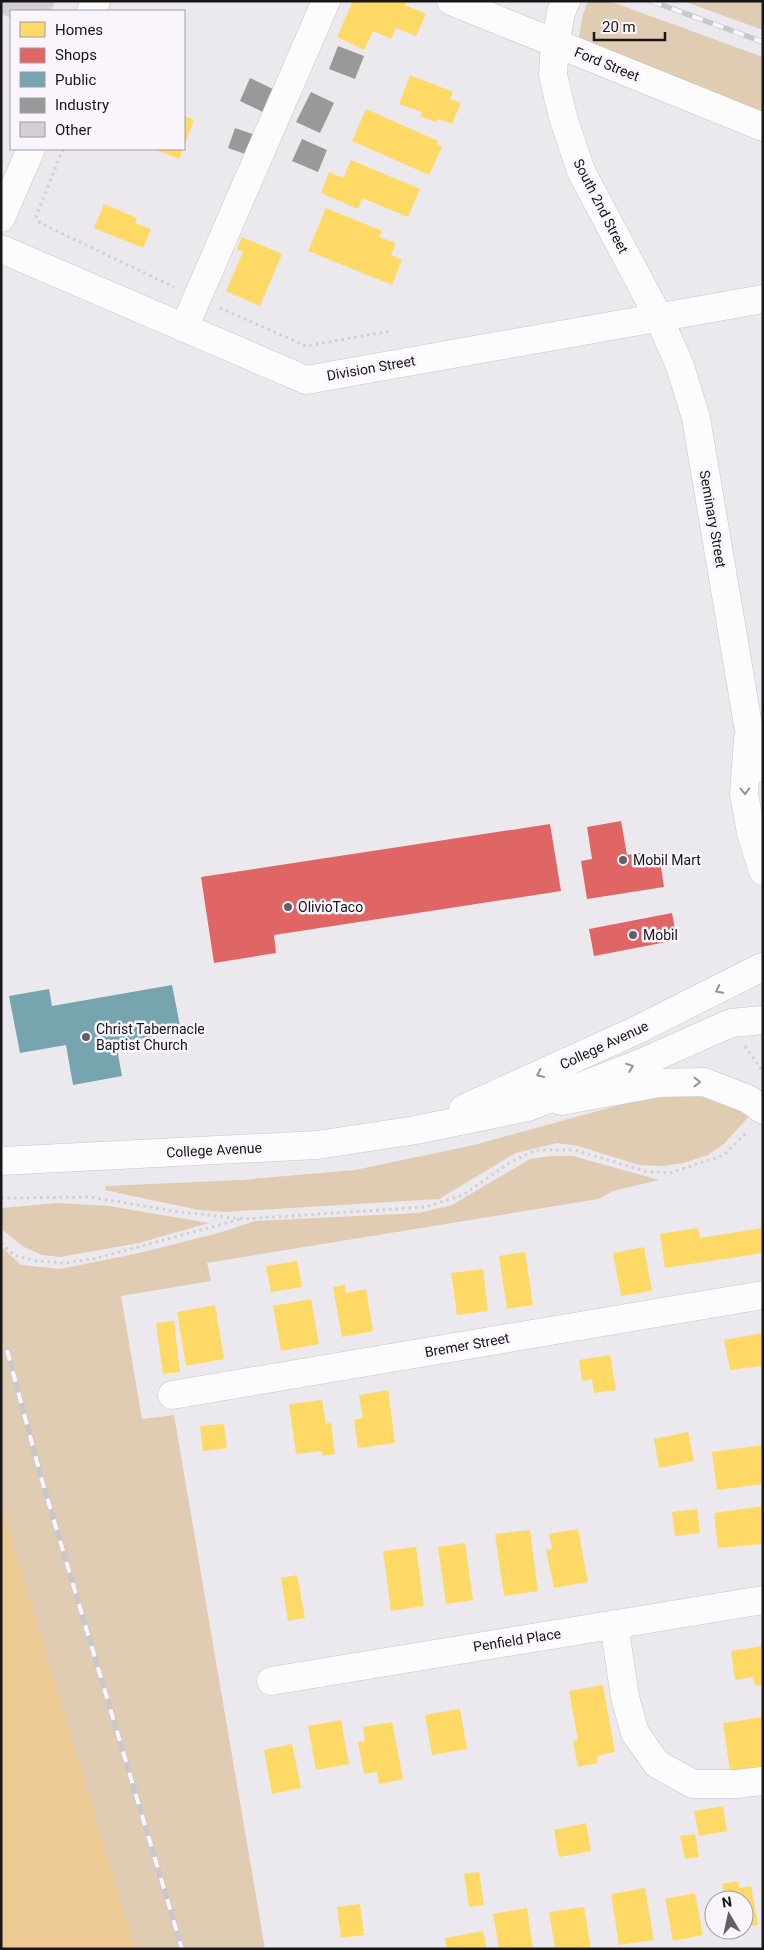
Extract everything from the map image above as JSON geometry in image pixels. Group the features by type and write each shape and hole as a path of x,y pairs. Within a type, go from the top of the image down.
{"street":[{"path":"184,328 326,1"},
{"name":"Ford Street","path":"451,1 763,127"},
{"name":"South 2nd Street","path":"563,7 555,44 553,75 563,117 581,170 659,318"},
{"path":"1,218 32,150"},
{"name":"Division Street","path":"1,250 306,380 763,299"},
{"name":"Seminary Street","path":"659,318 680,366 696,418 748,725 763,768"},
{"name":"Seminary Street","path":"748,725 744,794 751,833 763,872"},
{"name":"College Avenue","path":"416,1130 637,1030 763,967 763,990"},
{"name":"College Avenue","path":"6,1161 316,1145 416,1130 528,1107 641,1063 731,1023 763,1020"},
{"path":"528,1107 659,1083 704,1082 748,1099 758,1117"},
{"name":"Bremer Street","path":"172,1395 763,1295"},
{"name":"Penfield Place","path":"271,1680 763,1600"},
{"path":"614,1624 625,1697 635,1733 657,1764 693,1784 736,1784 763,1781"}],"path":[{"path":"741,1041 763,1072"},
{"path":"1,1198 90,1197 180,1212 244,1219 425,1207 462,1195 511,1162 536,1150 575,1150 645,1171 670,1173 724,1155 758,1117"},
{"path":"1,1244 14,1255 37,1261 65,1263 98,1258 244,1219"}],"shaded area":[{"path":"588,1 609,1 763,57 763,115 578,41 583,14"},
{"path":"683,1 763,1 763,30"},
{"path":"708,1093 752,1113 724,1144 708,1155 684,1163 663,1166 639,1165 578,1146 557,1143 516,1153 439,1199 225,1212 198,1210 105,1190 106,1186 241,1180 355,1170 474,1145 659,1094"},
{"path":"551,1156 573,1156 659,1180 613,1191 598,1199 207,1263 211,1281 121,1296 142,1419 174,1415 265,1949 134,1949 1,1504 1,1246 21,1265 60,1269 139,1253 222,1232 255,1221 419,1213 452,1205 530,1159"},
{"path":"58,1203 109,1206 209,1223 139,1243 60,1257 42,1255 24,1247 1,1229 1,1208"},
{"path":"1,1503 135,1949 1,1949"}],"building: Homes":[{"path":"353,1 407,1 405,5 426,14 416,36 396,28 391,39 373,31 364,50 337,37"},
{"path":"410,75 453,92 450,99 461,103 452,124 438,119 436,122 420,116 422,112 399,104"},
{"path":"366,109 438,141 437,144 442,147 429,175 352,141"},
{"path":"185,116 194,120 185,143"},
{"path":"156,150 183,150 179,159"},
{"path":"351,160 420,189 408,217 362,198 358,209 321,193 329,172 343,178"},
{"path":"104,204 137,218 135,223 151,229 143,248 94,228"},
{"path":"326,208 382,231 379,237 396,243 391,255 402,260 392,285 308,251"},
{"path":"242,237 282,254 260,306 226,291 243,252 237,249"},
{"path":"698,1228 700,1238 763,1228 763,1253 665,1268 660,1234"},
{"path":"644,1247 652,1291 621,1296 613,1253"},
{"path":"525,1252 533,1305 507,1309 499,1256"},
{"path":"297,1261 302,1287 271,1292 266,1266"},
{"path":"483,1269 488,1311 457,1315 451,1273"},
{"path":"345,1285 346,1293 366,1289 373,1331 342,1337 333,1287"},
{"path":"311,1299 319,1344 281,1351 273,1306"},
{"path":"215,1305 224,1359 186,1366 177,1312"},
{"path":"174,1321 180,1372 163,1374 156,1323"},
{"path":"763,1333 763,1366 730,1370 724,1340"},
{"path":"610,1355 616,1390 594,1393 592,1379 582,1381 579,1360"},
{"path":"388,1390 395,1443 358,1448 354,1420 363,1418 359,1395"},
{"path":"322,1400 326,1424 331,1423 335,1454 322,1456 321,1451 296,1454 289,1404"},
{"path":"224,1424 227,1448 203,1451 200,1426"},
{"path":"688,1432 694,1461 659,1468 654,1439"},
{"path":"763,1445 763,1484 717,1490 712,1452"},
{"path":"763,1506 763,1544 718,1548 714,1513"},
{"path":"697,1509 700,1533 675,1536 672,1512"},
{"path":"578,1529 588,1582 554,1588 546,1550 552,1549 549,1534"},
{"path":"530,1530 538,1591 504,1596 495,1534"},
{"path":"465,1543 473,1600 446,1604 438,1547"},
{"path":"416,1547 424,1606 391,1611 383,1551"},
{"path":"297,1575 305,1618 288,1621 281,1578"},
{"path":"763,1646 763,1685 755,1686 753,1677 735,1680 731,1651"},
{"path":"603,1685 615,1752 597,1756 598,1763 578,1767 573,1741 578,1740 569,1691"},
{"path":"460,1709 467,1749 432,1755 425,1715"},
{"path":"763,1717 763,1767 730,1771 723,1723"},
{"path":"341,1720 349,1764 316,1770 308,1726"},
{"path":"392,1722 403,1779 379,1784 377,1772 364,1774 358,1742 365,1741 363,1727"},
{"path":"292,1744 301,1788 272,1794 264,1750"},
{"path":"723,1806 727,1831 699,1836 694,1811"},
{"path":"586,1823 591,1851 559,1857 554,1830"},
{"path":"695,1834 699,1857 685,1859 680,1836"},
{"path":"479,1872 484,1905 469,1907 464,1874"},
{"path":"738,1881 739,1888 751,1886 752,1890 723,1890 722,1884"},
{"path":"645,1888 654,1940 619,1945 611,1894"},
{"path":"695,1893 703,1935 673,1941 665,1899"},
{"path":"754,1903 758,1925 754,1926"},
{"path":"360,1904 364,1935 341,1938 337,1907"},
{"path":"584,1907 591,1949 555,1949 549,1912"},
{"path":"527,1908 533,1949 499,1949 493,1914"},
{"path":"483,1931 487,1949 447,1949 445,1938"}],"building: Shops":[{"name":"Mobil Mart","path":"621,821 627,855 646,852 646,856 659,854 664,887 587,899 581,861 592,859 587,827"},
{"path":"550,824 561,891 274,935 276,953 214,963 201,877"},
{"name":"Mobil","path":"672,913 677,940 594,956 589,929"}],"building: Public":[{"path":"172,985 181,1031 116,1043 122,1076 73,1085 66,1045 20,1053 9,996 49,989 52,1006"}],"building: Industry":[{"path":"338,46 364,56 355,79 329,69"},
{"path":"250,78 273,89 263,112 240,101"},
{"path":"311,92 334,103 320,133 296,122"},
{"path":"235,128 258,136 251,156 228,148"},
{"path":"302,139 327,150 318,172 292,161"}],"building: Other":[{"path":"1,1 55,1 51,10 10,10 10,18 1,14"}],"railway":[{"path":"651,1 763,42"},
{"path":"7,1350 41,1477 182,1949"}],"place":[{"name":"Mobil Mart","path":"623,860"},
{"name":"OlivioTaco","path":"288,907"},
{"name":"Mobil","path":"633,935"},
{"name":"Christ Tabernacle Baptist Church","path":"86,1037"}]}
